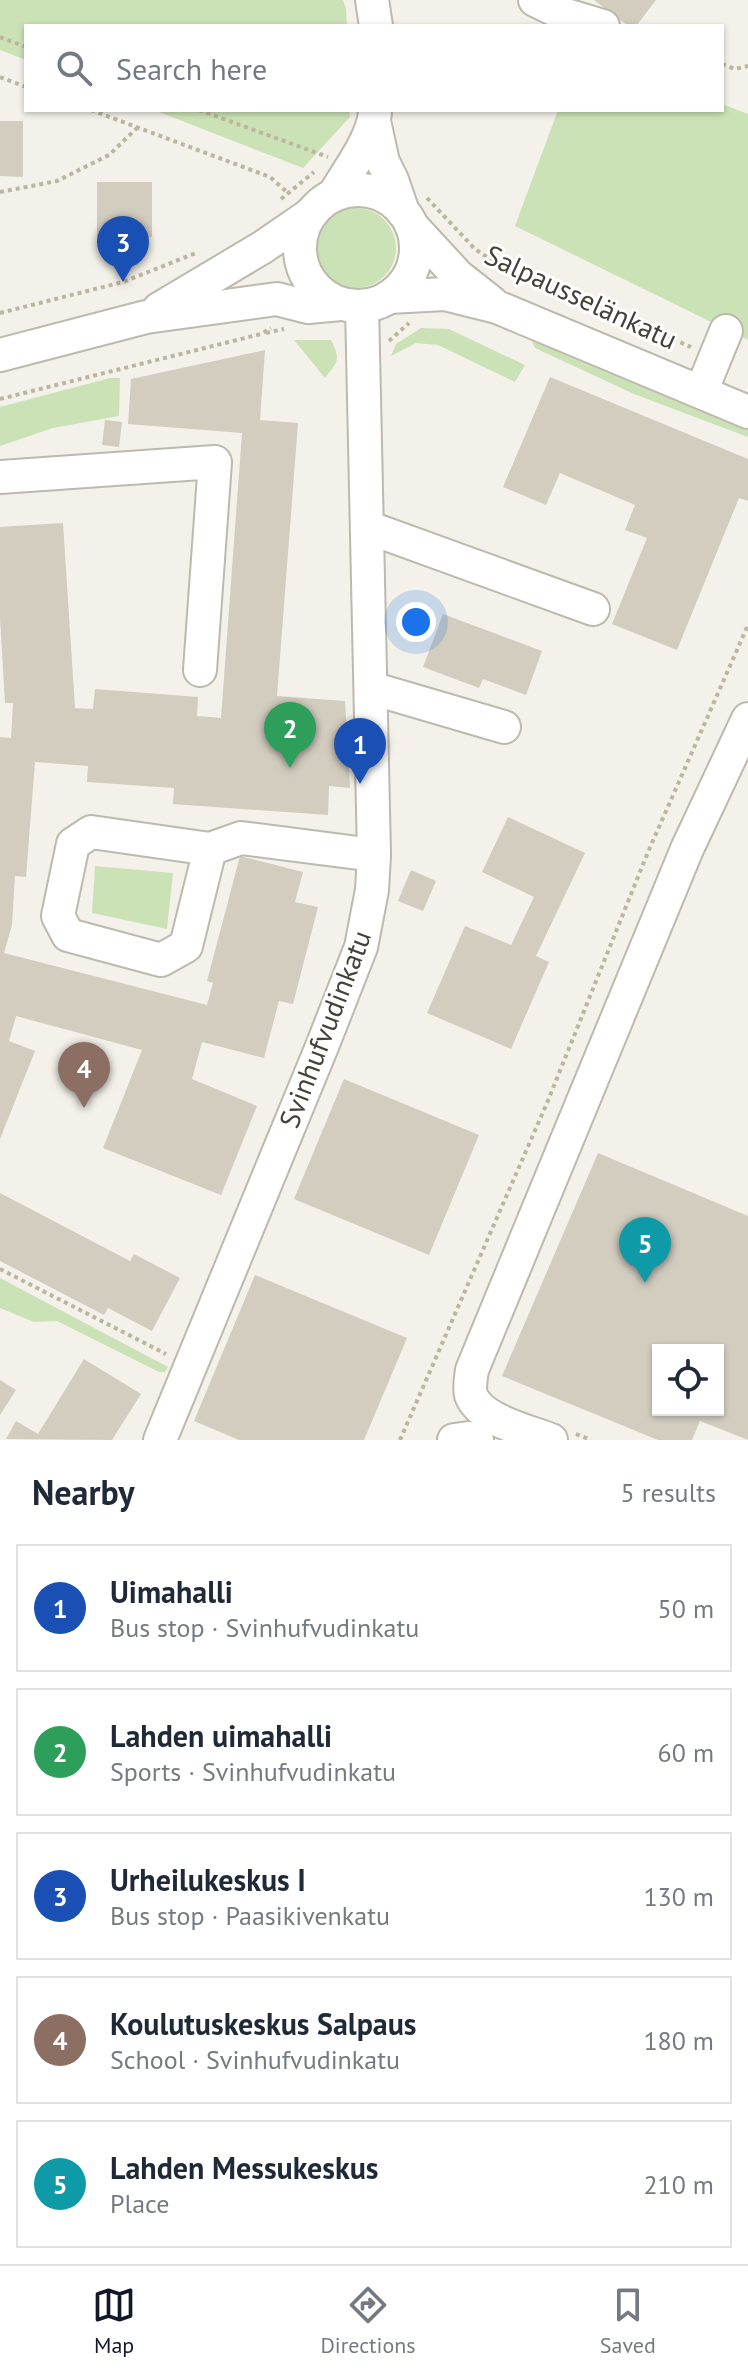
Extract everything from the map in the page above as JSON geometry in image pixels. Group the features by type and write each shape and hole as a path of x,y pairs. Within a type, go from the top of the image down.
{"street":[{"path":"372,0 376,24"},
{"path":"535,0 566,15 596,24"},
{"path":"2,348 146,317 263,247 355,161 374,116"},
{"path":"311,201 299,243 300,259 305,274 326,297 364,303 408,278 413,265 413,211 383,162 374,116"},
{"path":"311,201 353,190 371,192 413,211"},
{"name":"Salpausselänkatu","path":"413,211 458,276 497,307"},
{"name":"Salpausselänkatu","path":"146,317 277,299 308,307 445,294 497,307 748,412"},
{"name":"Svinhufvudinkatu","path":"160,1440 361,947 372,890 371,688 363,419 364,303"},
{"path":"701,392 721,344"},
{"path":"0,477 215,462 200,670"},
{"path":"367,527 593,609"},
{"path":"371,688 504,727"},
{"path":"558,1434 481,1411 470,1393 472,1370 687,849 748,719"},
{"path":"210,849 186,946 161,960 68,935 58,916 73,844 91,832 210,849 241,838 374,855"},
{"path":"454,1440 477,1440"}],"path":[{"path":"0,37 24,46"},
{"path":"724,65 735,69 748,66"},
{"path":"0,77 24,86"},
{"path":"97,112 270,177 311,201"},
{"path":"205,112 329,157 311,201"},
{"path":"0,192 57,181 109,155 138,127"},
{"path":"279,201 311,201"},
{"name":"Salpausselänkatu","path":"413,211 494,262 721,344"},
{"path":"0,313 123,282 200,252"},
{"path":"0,399 283,329"},
{"path":"400,1440 547,1103 648,852 748,625"},
{"path":"0,1269 175,1359"},
{"path":"558,1434 591,1440"}],"green space":[{"path":"0,0 343,0 346,8 347,24 24,24 24,59 0,50"},
{"path":"724,105 748,114 748,340 515,226 557,112 724,112"},
{"path":"159,112 349,112 350,117 303,168"},
{"path":"356,208 371,211 384,220 393,233 396,248 393,263 384,276 371,285 356,288 341,285 328,276 319,263 316,248 319,233 328,220 341,211"},
{"path":"421,328 449,329 525,365 515,382 438,345 416,343 391,356 396,344"},
{"path":"294,340 331,340 337,360 325,378"},
{"path":"532,341 748,429 748,437 634,394 535,348"},
{"path":"120,378 119,416 53,428 0,446 0,407"},
{"path":"95,866 173,873 167,929 92,913"},
{"path":"0,1278 168,1367 165,1372 159,1372 57,1321 34,1322 0,1308"}],"building":[{"path":"594,0 656,0 638,24 625,24"},
{"path":"0,121 23,121 23,177 0,176"},
{"path":"97,182 152,182 152,237 97,237"},
{"path":"265,350 260,420 298,423 277,696 345,701 350,788 329,786 328,815 173,804 174,788 87,782 88,766 35,762 26,877 15,876 12,925 4,953 207,1005 213,983 207,981 240,856 303,872 295,902 318,907 293,1004 279,1001 264,1058 202,1042 192,1079 257,1106 221,1195 103,1148 142,1050 16,1016 9,1041 35,1051 0,1139 0,737 11,738 13,703 5,703 0,618 0,527 63,523 75,708 93,709 95,689 198,697 197,716 221,718 242,433 128,424 131,379"},
{"path":"550,377 748,459 748,501 739,498 677,650 612,624 647,538 625,530 635,505 560,473 546,505 503,487"},
{"path":"105,420 122,422 119,447 102,445"},
{"path":"443,614 542,651 526,695 483,679 479,688 423,667"},
{"path":"508,817 585,853 536,956 549,962 511,1049 427,1013 465,926 511,945 534,897 482,872"},
{"path":"411,870 436,881 423,911 398,901"},
{"path":"344,1079 479,1135 429,1255 294,1199"},
{"path":"598,1153 748,1216 748,1440 700,1421 692,1440 658,1440 502,1376"},
{"path":"0,1193 130,1261 134,1254 180,1278 152,1331 108,1308 104,1315 0,1261"},
{"path":"255,1275 407,1338 364,1440 239,1440 194,1421"},
{"path":"84,1359 141,1394 112,1440 6,1439 16,1421 38,1434"},
{"path":"0,1380 16,1390 0,1415"}],"place":[{"name":"Urheilukeskus I","path":"123,282"},
{"name":"Lahden uimahalli","path":"290,768"},
{"name":"Uimahalli","path":"360,784"},
{"name":"Koulutuskeskus Salpaus","path":"84,1108"},
{"name":"Lahden Messukeskus","path":"645,1283"}]}
